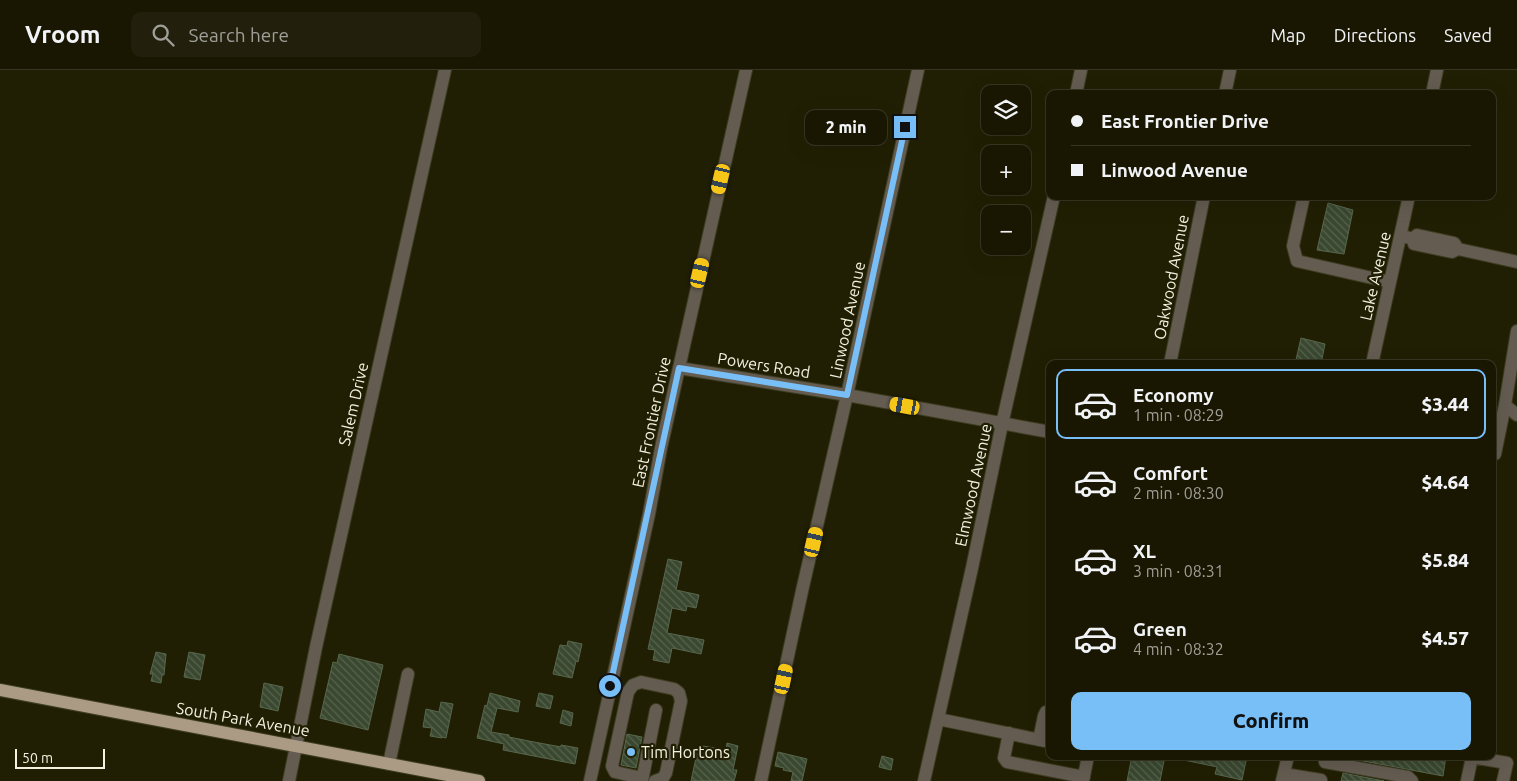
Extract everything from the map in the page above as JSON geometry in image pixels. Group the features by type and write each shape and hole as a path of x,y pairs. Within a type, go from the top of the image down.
{"main road":[{"name":"South Park Avenue","path":"0,690 472,780"}],"street":[{"name":"Salem Drive","path":"289,781 320,628 444,70"},
{"name":"East Frontier Drive","path":"590,781 679,368 746,70"},
{"name":"Linwood Avenue","path":"761,781 918,70"},
{"path":"1077,90 1081,70"},
{"path":"1226,90 1230,70"},
{"path":"1433,90 1437,70"},
{"name":"Elmwood Avenue","path":"924,781 1053,200"},
{"name":"Oakwood Avenue","path":"1171,360 1203,200"},
{"path":"1303,200 1293,246 1297,262 1390,282"},
{"name":"Lake Avenue","path":"1373,360 1390,282 1407,237 1410,200"},
{"path":"1407,237 1417,234 1454,243 1458,249 1517,262"},
{"path":"1496,444 1505,404 1517,331"},
{"name":"Powers Road","path":"679,368 847,395 1046,431"},
{"path":"1505,404 1517,415"},
{"path":"389,764 408,674"},
{"path":"655,781 663,778 666,773 682,701 679,693 674,689 642,682 633,685 628,692 612,766 615,772 642,779 656,710"},
{"path":"938,719 1044,741 1044,716 1046,712"},
{"path":"1009,734 1004,758 1007,762 1084,779 1087,760"},
{"path":"1287,760 1283,777 1321,781 1325,760"},
{"path":"1330,760 1408,777 1412,781"},
{"path":"1467,781 1471,760"},
{"path":"1489,760 1512,764 1503,781"}],"building":[{"path":"1328,203 1353,210 1344,254 1317,250"},
{"path":"1301,338 1325,344 1322,360 1296,360"},
{"path":"668,559 682,562 676,590 699,595 696,608 687,606 686,611 672,608 667,633 704,640 701,654 672,648 669,663 653,660 655,650 648,649"},
{"path":"568,641 582,644 572,678 553,674 560,645 567,646"},
{"path":"156,652 166,654 164,675 162,675 161,683 151,681 153,674 150,674"},
{"path":"189,652 205,655 200,680 184,677"},
{"path":"339,654 383,665 368,730 320,718 333,662 337,663"},
{"path":"264,683 283,687 278,711 260,707"},
{"path":"490,693 520,701 518,712 497,708 491,732 561,747 561,745 578,748 575,764 503,750 504,744 477,738"},
{"path":"539,693 553,696 550,709 536,706"},
{"path":"441,702 453,704 446,738 430,736 432,728 423,727 426,709 439,712"},
{"path":"563,710 573,713 571,726 560,723"},
{"name":"Tim Hortons","path":"627,734 642,737 636,768 621,765"},
{"path":"727,743 738,746 733,770 737,770 734,781 691,781 697,753 702,754 703,746 726,750"},
{"path":"778,752 807,759 802,781 791,781 793,772 775,766"},
{"path":"882,756 893,759 891,770 879,767"},
{"path":"1131,760 1164,760 1160,781 1127,781"},
{"path":"1184,760 1246,760 1242,780 1215,774 1217,767"},
{"path":"1358,760 1445,760 1443,776"},
{"path":"1343,773 1384,781 1341,781"}],"place":[{"name":"Tim Hortons","path":"631,752"}],"route":[{"path":"610,686 679,368 847,395 905,127"}]}
